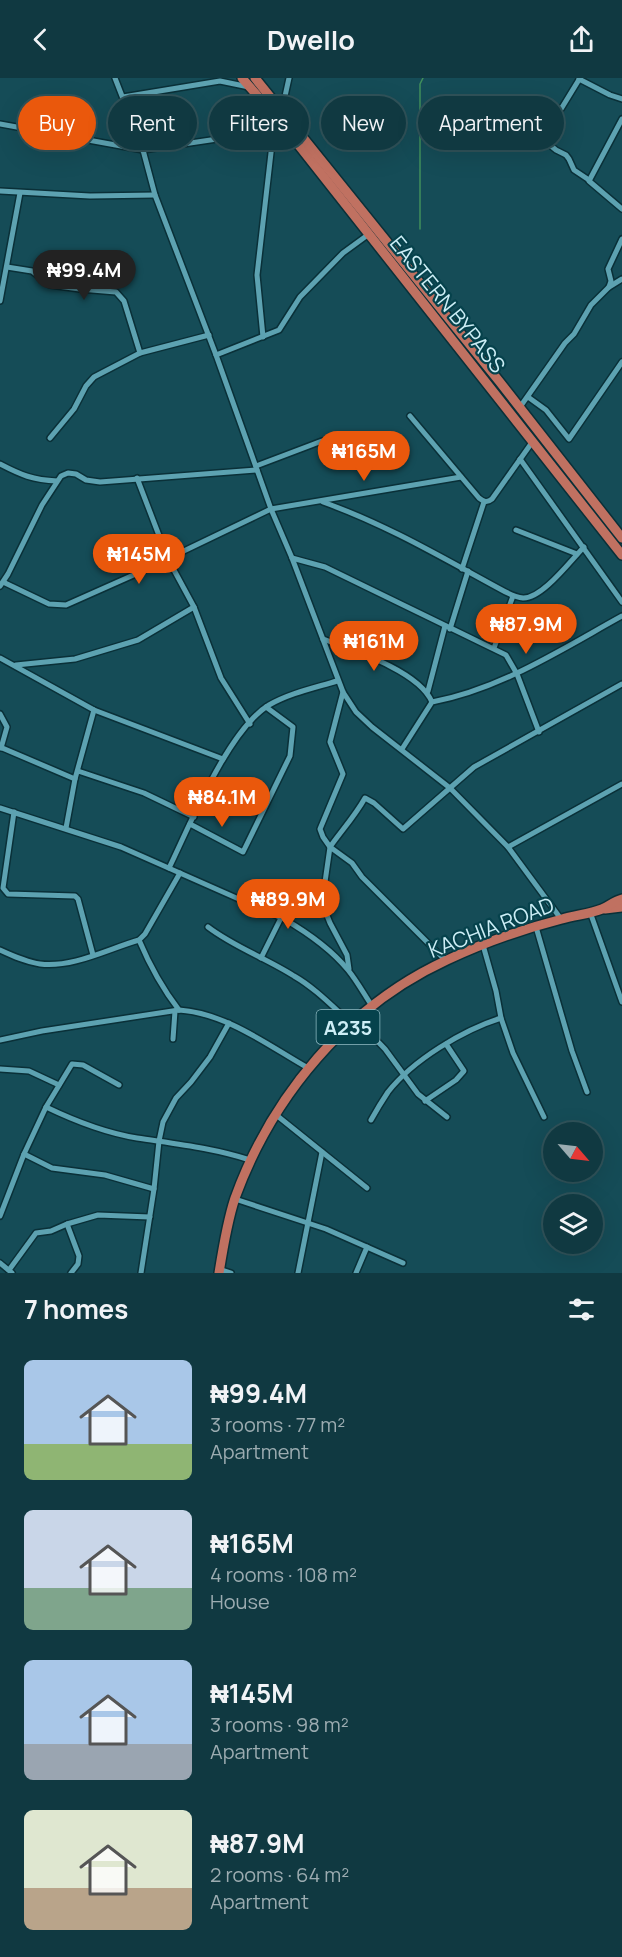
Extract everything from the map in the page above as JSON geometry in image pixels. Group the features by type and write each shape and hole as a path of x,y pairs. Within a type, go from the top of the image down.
{"highway":[{"name":"EASTERN BYPASS","path":"242,78 257,96"},
{"name":"EASTERN BYPASS","path":"255,78 270,96"},
{"name":"EASTERN BYPASS","path":"309,144 622,538"},
{"name":"EASTERN BYPASS","path":"299,150 369,234 622,555"},
{"name":"KACHIA ROAD","path":"219,1271 235,1199 250,1160 275,1114 308,1068 354,1022 372,1006 445,960 536,927 602,909 622,899"},
{"name":"A235","path":"602,909 622,907"}],"street":[{"path":"115,78 123,96"},
{"path":"285,96 289,78"},
{"path":"622,99 580,79 566,100 545,141 566,155 574,170 622,209"},
{"path":"129,96 220,81 251,88"},
{"path":"589,180 622,119"},
{"path":"0,124 108,144"},
{"path":"143,150 155,195 337,681 356,712 450,788 508,847 561,919"},
{"path":"263,337 257,275 271,150"},
{"path":"0,191 90,196 155,195"},
{"path":"0,301 20,193"},
{"path":"216,355 279,330 300,297 343,253 369,234"},
{"path":"609,287 611,281 609,266 622,239"},
{"path":"7,267 36,273 50,285 80,290 117,292 124,301 140,353"},
{"path":"519,407 574,334 591,304 609,287 622,279"},
{"path":"50,438 74,410 89,381 94,377 140,353 190,338 209,335"},
{"path":"528,397 546,410 569,438 622,362"},
{"path":"410,416 484,502"},
{"path":"322,441 256,468 91,482 75,474 68,473 61,476 42,505 9,574 1,584 49,604 66,605 271,509 461,477"},
{"path":"484,502 492,499 533,441"},
{"path":"520,459 622,602"},
{"path":"0,465 34,480 57,481"},
{"path":"137,478 168,559 194,607 221,678 250,724"},
{"path":"322,501 362,516 513,596 523,598 531,597 540,591 584,547"},
{"path":"432,702 428,691 484,502"},
{"path":"516,530 577,554"},
{"path":"292,558 325,567 506,655 517,674 539,732"},
{"path":"494,648 513,596"},
{"path":"15,665 75,659 138,640 194,607"},
{"path":"402,749 432,702 448,699 517,674 622,616"},
{"path":"323,639 368,656 428,691"},
{"path":"0,658 94,710 223,759"},
{"path":"169,868 223,759 250,724 266,707 285,696 337,681"},
{"path":"350,971 347,955 322,903 330,847 354,816 364,798 374,803 403,829 474,767 622,684"},
{"path":"343,692 330,742 343,774 320,829 323,837 330,847 352,863 362,877 445,960"},
{"path":"190,824 243,852 286,765 292,747 294,727 266,707"},
{"path":"66,828 75,779 94,710"},
{"path":"0,714 7,727 1,748 75,779"},
{"path":"78,771 144,793 194,817"},
{"path":"508,847 622,784"},
{"path":"0,808 121,846 281,918 320,943 350,971 372,1006"},
{"path":"14,812 4,891 8,894 75,896 78,899 93,955"},
{"path":"0,951 17,958 46,964 75,961 139,940 145,934 180,873"},
{"path":"261,958 281,918 290,892"},
{"path":"590,912 622,1002"},
{"path":"208,927 222,938 295,976 354,1022 385,1049 425,1101 447,1117"},
{"path":"536,927 572,1051 587,1092"},
{"path":"139,940 150,967 177,1011 173,1039"},
{"path":"483,945 501,1018 513,1053 544,1117"},
{"path":"0,1040 42,1031 177,1011 194,1011 229,1023 308,1068"},
{"path":"371,1120 389,1091 404,1075 447,1044 478,1026 501,1018"},
{"path":"141,1273 163,1122 176,1098 210,1057 229,1023"},
{"path":"425,1101 456,1080 464,1071 447,1044"},
{"path":"0,1216 24,1154 46,1107 72,1064 83,1065 119,1085"},
{"path":"0,1069 29,1071 59,1084"},
{"path":"46,1107 66,1117 109,1131 136,1138 217,1150 250,1160"},
{"path":"275,1114 367,1188"},
{"path":"298,1273 322,1152"},
{"path":"24,1154 52,1168 105,1175 154,1190"},
{"path":"235,1199 309,1223 403,1263"},
{"path":"0,1263 11,1272 36,1233 51,1231 98,1215 150,1218"},
{"path":"67,1224 79,1256 78,1264 71,1273"},
{"path":"356,1273 367,1247"},
{"path":"219,1271 231,1273"}],"waterway":[{"path":"420,229 420,84 423,78"}]}
